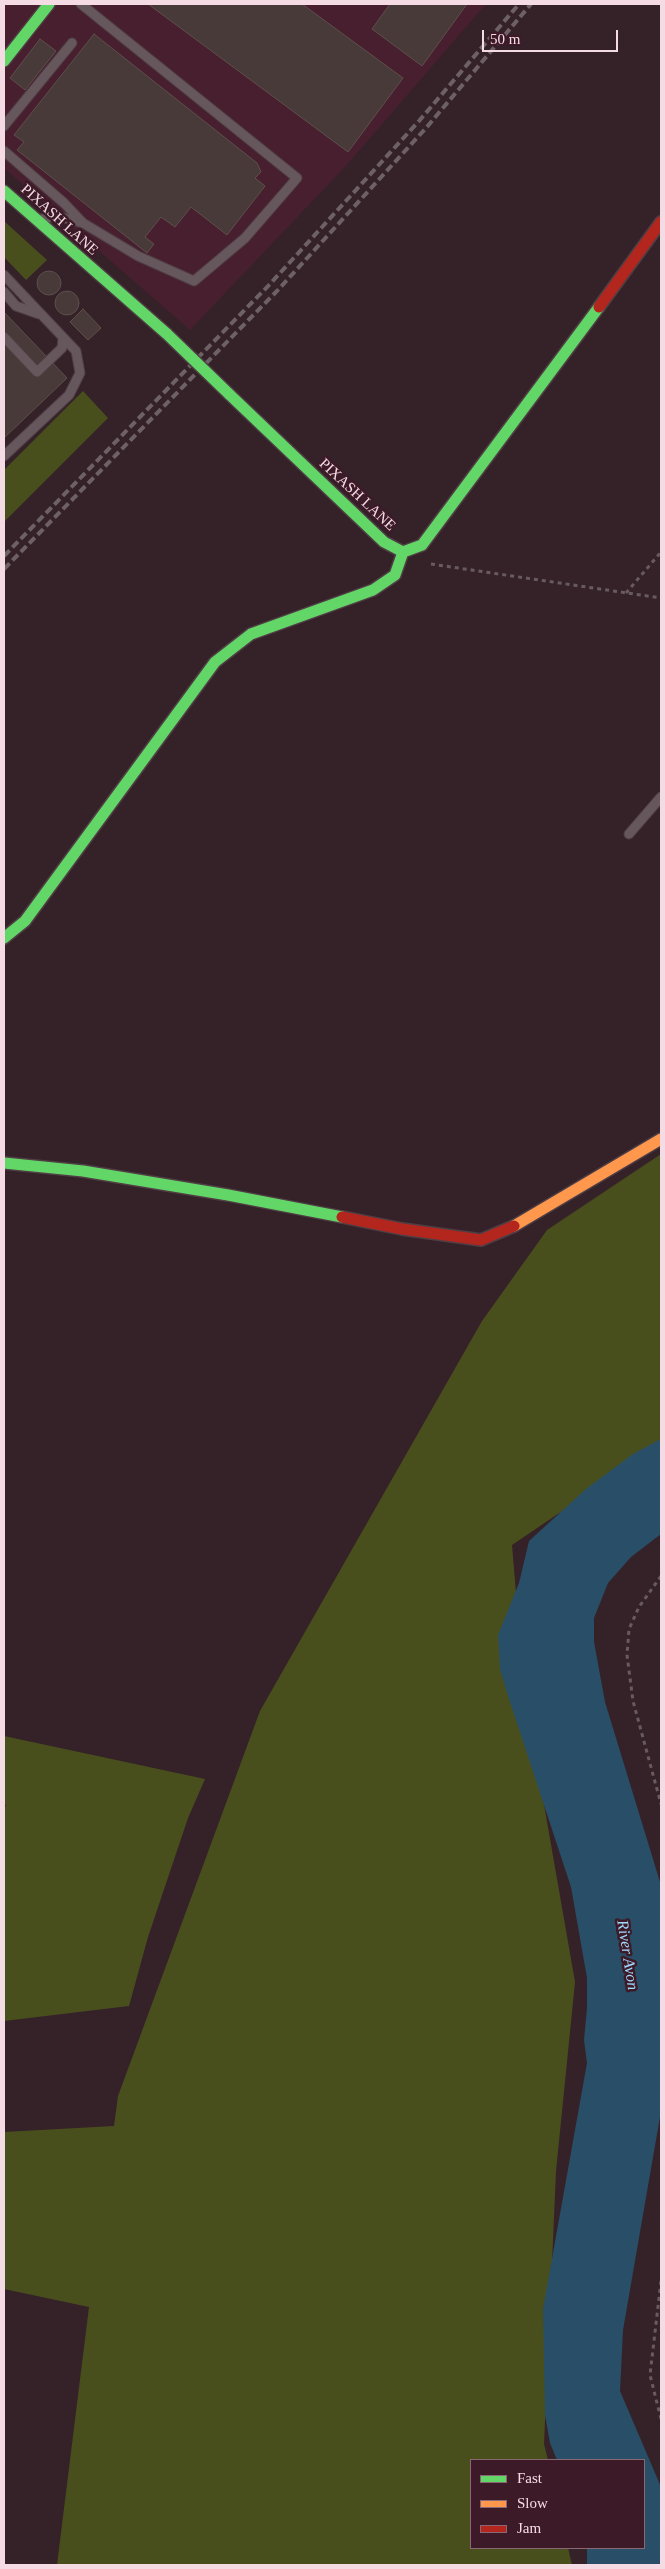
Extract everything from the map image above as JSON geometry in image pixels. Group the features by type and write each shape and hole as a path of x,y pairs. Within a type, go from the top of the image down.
{"street":[{"path":"4,61 49,4"},
{"name":"PIXASH LANE","path":"4,191 167,334 384,542 403,552"},
{"path":"4,938 25,921 215,662 251,634 372,590 395,575 403,552 422,545 459,498 661,222"},
{"path":"4,1163 83,1171 228,1195 402,1229 481,1240 514,1226 661,1139"}],"lane":[{"path":"34,219 56,216 83,223 138,256 194,281 245,238 297,178 80,4"},
{"path":"4,126 72,43"},
{"path":"4,151 64,202 83,223"},
{"path":"4,275 76,351 80,373 70,396 4,456"},
{"path":"4,292 16,306 41,314"},
{"path":"4,336 37,372 62,348 64,338"},
{"path":"629,834 661,796"}],"path":[{"path":"403,552 433,565 661,598"},
{"path":"626,593 661,552"},
{"path":"661,1576 639,1607 629,1629 627,1655 633,1701 661,1804"},
{"path":"661,2281 650,2375 661,2419"}],"shaded area":[{"path":"4,4 486,4 345,167 190,330 4,168"}],"green space":[{"path":"4,221 47,260 26,280 4,257"},
{"path":"83,391 108,418 4,522 4,470"},
{"path":"661,1154 661,1444 512,1545 524,1690 575,1982 556,2171 544,2444 548,2459 470,2459 470,2549 568,2549 572,2565 57,2565 89,2307 4,2289 4,2132 114,2126 118,2096 260,1711 482,1321 547,1230"},
{"path":"4,1736 205,1779 188,1818 148,1937 129,2006 4,2021 4,1809 6,1805 4,1804"}],"water":[{"name":"River Avon","path":"661,1439 661,1534 631,1557 608,1583 594,1618 594,1642 605,1702 660,1882 661,2111 623,2330 620,2391 661,2487 661,2565 587,2565 587,2549 645,2549 645,2459 557,2459 550,2443 545,2415 543,2309 587,2063 584,2040 587,1978 571,1887 500,1669 498,1635 519,1583 529,1541 586,1489 633,1454"}],"building":[{"path":"148,4 302,4 403,78 348,152"},
{"path":"390,4 467,4 422,66 372,29"},
{"path":"94,34 257,163 261,172 255,178 265,186 227,235 191,207 175,227 161,217 145,237 154,244 147,253 17,150 24,142 14,135"},
{"path":"40,39 56,51 25,90 10,78"},
{"path":"49,271 58,274 61,283 58,292 49,295 40,292 37,283 40,274"},
{"path":"67,291 76,294 79,303 76,312 67,315 58,312 55,303 58,294"},
{"path":"83,309 101,328 88,340 70,322"},
{"path":"4,312 67,378 4,438"}],"railway":[{"path":"4,556 270,284 419,121 519,4"},
{"path":"4,569 277,291 426,128 531,4"}],"traffic: fast":[{"path":"4,61 49,4"},
{"path":"4,191 167,334"},
{"path":"229,394 384,542 403,552 422,545 599,307"},
{"path":"167,334 229,394"},
{"path":"4,938 25,921 215,662 251,634 373,590 395,575 403,552"},
{"path":"4,1163 83,1171 228,1195 342,1217"}],"traffic: slow":[{"path":"514,1226 661,1139"}],"traffic: jam":[{"path":"599,307 661,222"},
{"path":"342,1217 402,1229 481,1240 514,1226"}]}
